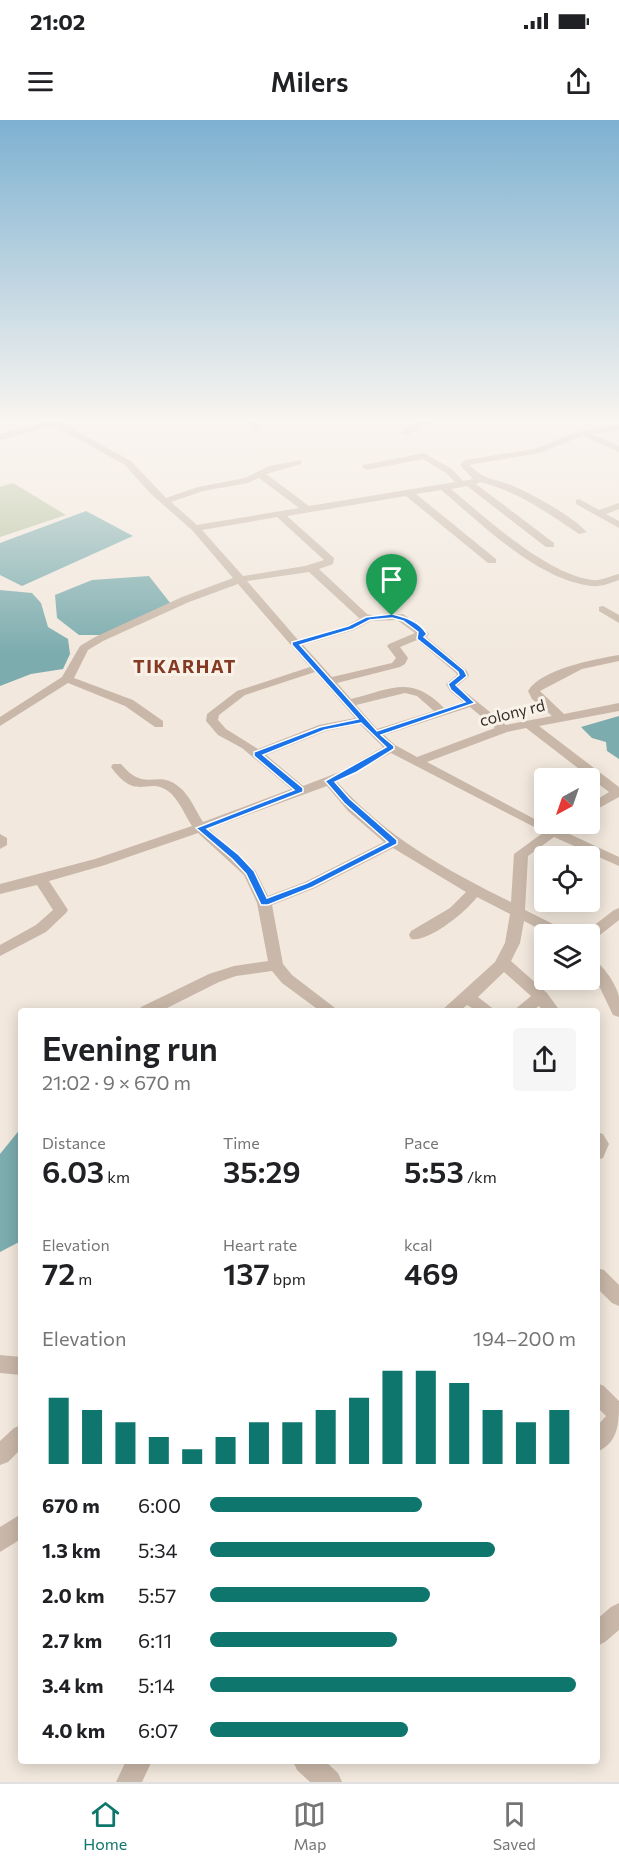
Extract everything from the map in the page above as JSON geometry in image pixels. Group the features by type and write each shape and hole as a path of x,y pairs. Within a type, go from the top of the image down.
{"street":[{"path":"169,500 165,501 195,528 241,579 375,735 391,748 534,816"},
{"path":"294,500 306,509"},
{"path":"195,528 362,500"},
{"path":"416,500 492,561"},
{"path":"458,500 507,539 545,565 583,582 602,582 619,577"},
{"path":"488,500 550,545"},
{"path":"530,500 582,532"},
{"path":"579,502 619,525"},
{"path":"598,513 619,506"},
{"path":"0,722 67,679 84,648 99,639 189,597 241,579 329,562 329,558 279,514"},
{"path":"310,567 363,616 369,618 399,616 423,634 393,646 402,658 401,662 396,665 330,681"},
{"path":"603,609 619,620"},
{"path":"295,644 350,628 369,618"},
{"path":"420,637 461,671 463,676 452,684 454,689 504,729"},
{"path":"561,718 536,696 534,690 537,686 579,666 619,658"},
{"path":"300,790 246,745 222,732 213,722 213,714 241,693 317,668"},
{"path":"67,679 129,703 159,724"},
{"path":"348,703 413,689 422,692 441,712"},
{"path":"375,735 471,703"},
{"name":"colony rd","path":"417,761 504,729 619,707"},
{"path":"257,754 323,729 363,720"},
{"path":"527,723 618,791 600,803"},
{"path":"0,889 70,872 200,828 329,781 354,770 391,748"},
{"path":"117,767 132,782 146,785 164,783 176,790 200,828 235,857 250,873 264,903 276,965 287,979 327,1008"},
{"path":"329,781 347,801 394,842 441,874 541,924"},
{"path":"453,1008 493,976 510,951 516,929 517,880 521,854 548,834"},
{"path":"570,834 619,862"},
{"path":"0,838 0,845"},
{"path":"264,903 310,885 394,842"},
{"path":"0,951 54,920 61,910 40,879"},
{"path":"416,936 456,911 466,903 473,892"},
{"path":"600,927 619,913"},
{"path":"502,962 541,997 550,1008"},
{"path":"153,1008 214,978 276,965"},
{"path":"600,977 619,1011"},
{"path":"467,997 484,1008"},
{"path":"525,1008 541,997"},
{"path":"600,1279 619,1297"},
{"path":"0,1364 18,1366"},
{"path":"600,1396 619,1416 600,1438"},
{"path":"0,1455 18,1439"},
{"path":"0,1541 18,1528"},
{"path":"600,1631 619,1615"},
{"path":"129,1782 138,1764"},
{"path":"309,1764 329,1782"}],"green space":[{"path":"0,500 40,500 66,515 0,537"}],"water":[{"path":"86,511 133,536 22,586 0,575 0,543"},
{"path":"149,576 171,604 103,635 79,635 57,618 55,595 92,580"},
{"path":"0,590 32,593 41,603 48,627 68,639 70,654 63,669 31,674 0,686"},
{"path":"619,716 619,759 607,751 606,742 592,738 581,727"},
{"path":"18,1132 18,1243 0,1252 0,1154"}],"district":[{"name":"TIKARHAT","path":"185,666"}],"route":[{"path":"392,616 369,618 350,628 295,644 330,681 363,720 375,735 391,748 354,770 329,781 360,814 394,842 310,885 264,903 250,873 235,857 200,828 300,790 257,754 323,729 363,720 375,735 471,703 454,689 452,684 463,676 461,671 420,637 423,634 422,631 405,619 392,616"}]}
